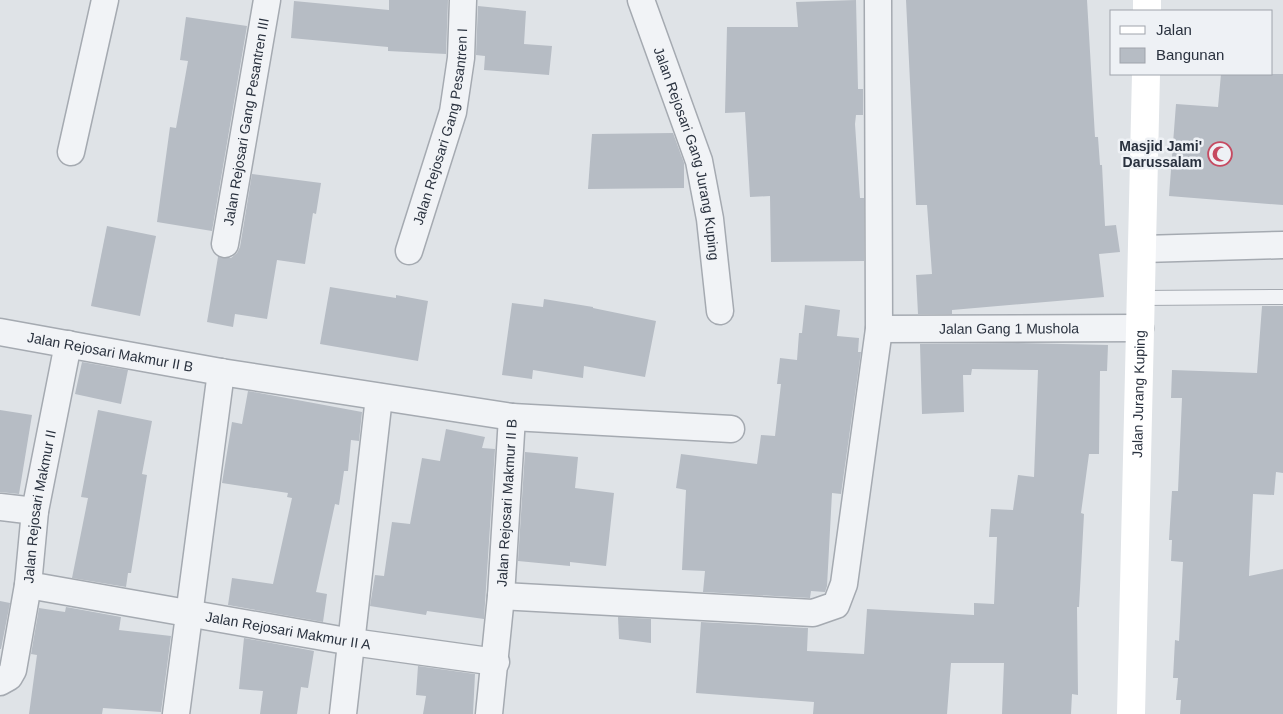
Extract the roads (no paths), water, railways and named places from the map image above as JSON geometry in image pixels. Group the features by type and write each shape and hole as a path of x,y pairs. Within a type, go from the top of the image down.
{"street":[{"path":"70,152 105,0"},
{"name":"Jalan Rejosari Gang Pesantren III","path":"225,244 268,0"},
{"name":"Jalan Rejosari Gang Pesantren I","path":"409,251 453,112 461,58 463,0"},
{"name":"Jalan Rejosari Gang Jurang Kuping","path":"641,0 699,161 710,219 720,311"},
{"path":"501,596 813,613 836,605 844,584 879,329 878,0"},
{"name":"Jalan Jurang Kuping","path":"1131,714 1146,75"},
{"path":"1143,249 1283,245"},
{"name":"Jalan Gang 1 Mushola","path":"879,329 1140,328"},
{"name":"Jalan Rejosari Makmur II B","path":"0,332 221,372 512,417 496,662"},
{"name":"Jalan Rejosari Makmur II","path":"7,676 28,585 34,511 68,344"},
{"path":"176,714 221,372"},
{"path":"343,714 380,398"},
{"path":"512,417 731,429"},
{"path":"0,507 34,511"},
{"name":"Jalan Rejosari Makmur II A","path":"28,585 352,642 496,662"},
{"path":"489,714 496,662"}],"lane":[{"path":"1141,298 1283,298"}],"place":[{"name":"Masjid Jami' Darussalam","path":"1220,154"}]}
